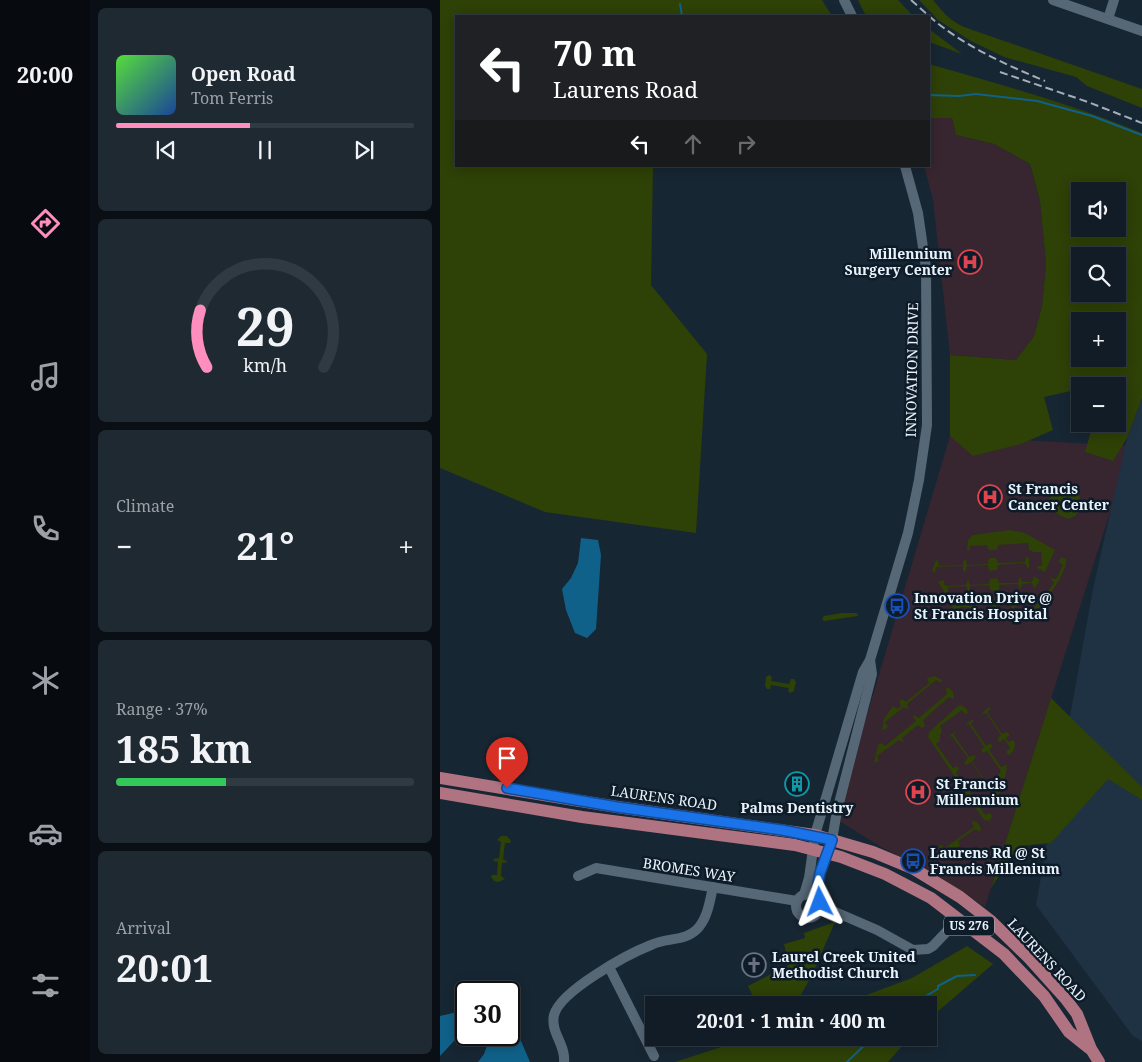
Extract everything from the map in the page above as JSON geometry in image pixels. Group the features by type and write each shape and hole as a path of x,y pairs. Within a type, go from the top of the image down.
{"main road":[{"name":"LAURENS ROAD","path":"440,780 815,835 873,852 914,869 960,897 991,921 1029,958 1065,998 1077,1014 1091,1049"},
{"name":"LAURENS ROAD","path":"440,793 616,822 795,845 826,853 885,874 931,898 1004,954 1044,996 1069,1032 1091,1049"},
{"path":"616,822 617,807"},
{"name":"US 276","path":"1091,1049 1099,1062"}],"street":[{"path":"844,0 852,15"},
{"path":"1053,0 1142,31"},
{"path":"1108,19 1114,0"},
{"name":"INNOVATION DRIVE","path":"800,898 809,878 815,835 863,672 870,660 908,533 928,425 926,268 918,213 905,167"},
{"name":"INNOVATION DRIVE","path":"816,896 820,873 832,840 837,811 872,674 870,660"},
{"name":"BROMES WAY","path":"578,876 596,868 713,887 800,898"},
{"path":"564,1062 565,1054 554,1027 553,1018 562,1000 596,974 652,944 683,938 692,933 699,927 706,916 713,887"},
{"path":"816,896 820,902 820,908 815,916 806,918 801,916 797,911 800,898 816,896"},
{"path":"820,908 832,911 877,930 913,950 928,949 952,928 967,924"},
{"path":"949,911 952,928"},
{"path":"609,967 654,1056"}],"shaded area":[{"path":"930,118 952,118 956,135 994,144 1030,164 1040,201 1046,264 1042,306 1034,336 1016,360 950,355 933,200 924,167 930,167"},
{"path":"1142,398 1142,1041 1133,1036 1036,905 1093,589 1127,438"},
{"path":"950,436 1131,446 985,907 936,875 881,847 836,819"}],"green space":[{"path":"440,0 822,0 831,15 455,15 455,167 653,167 651,285 707,354 696,533 545,512 440,468"},
{"path":"858,0 898,0 912,15 866,15"},
{"path":"919,0 933,0 950,19 964,27 1142,89 1142,108 1087,86 1076,77 1004,57 971,41 938,20"},
{"path":"930,30 962,54 930,42"},
{"path":"930,64 1063,104 1142,133 1142,398 1127,438 1113,461 1085,452 1091,432 1126,432 1126,377 1071,377 1071,391 1044,397 1053,430 1021,444 973,456 950,436 950,355 1016,360 1034,336 1042,306 1046,264 1040,201 1030,164 994,144 956,135 952,118 930,118"},
{"path":"1064,486 1078,492 1080,506 1078,513 1074,517 1067,518 1059,515 1051,507 1050,499 1055,492"},
{"path":"1010,530 1025,533 1055,550 1045,572 1037,568 1042,566 1041,552 1029,550 1028,543 998,545 997,550 989,550 987,545 970,546 969,551 967,550 968,540 973,535"},
{"path":"1026,556 1029,559 1028,569 1025,563 998,565 997,570 989,571 988,565 967,566 965,572 963,571 963,566 936,567 935,573 932,571 936,560 939,566 963,565 964,559 967,565 988,564 989,558 996,558 998,563 1025,562"},
{"path":"1061,557 1066,559 1066,565 1058,583 1044,602 1025,621 1024,610 1026,609 1030,612 1041,600 1038,595 1041,594 1044,597 1054,583 1050,578 1056,579 1063,565 1059,562"},
{"path":"1034,576 1040,580 1034,589 1032,583 1022,584 1020,590 1018,584 999,585 999,590 991,591 989,585 970,586 969,592 966,586 948,587 948,592 945,593 938,582 944,580 945,586 966,585 968,579 970,585 989,584 990,579 997,578 999,583 1018,583 1020,577 1022,582 1032,582"},
{"path":"1019,597 1024,597 1024,599 1012,610 1011,605 1000,605 998,611 991,611 990,606 974,606 973,612 970,611 970,607 960,607 959,613 956,613 949,602 953,600 954,606 970,605 972,599 974,605 990,604 991,599 998,598 1000,604 1019,603"},
{"path":"857,613 858,616 824,621 822,619 824,616"},
{"path":"769,675 772,677 771,681 789,684 791,679 794,679 796,682 794,691 790,693 788,691 789,688 771,685 770,689 767,689 765,686 766,677"},
{"path":"935,676 942,680 941,683 936,680 907,704 909,710 904,707 885,722 888,727 882,731 884,719 893,706 898,709 901,706 899,701 903,699 906,702 929,683 927,678"},
{"path":"946,688 953,692 954,699 949,697 923,720 925,726 922,728 918,725 902,738 904,743 899,740 877,756 879,761 874,763 878,745 881,743 885,746 916,721 913,716 919,718 947,694"},
{"path":"1051,698 1142,787 1142,800 1108,779 1051,843 1018,846 991,888"},
{"path":"961,705 967,709 968,713 965,714 962,710 940,726 942,731 940,741 936,744 953,768 957,766 959,769 956,773 968,790 973,789 970,793 985,815 990,813 992,816 990,821 984,820 928,737 929,732"},
{"path":"989,707 991,709 987,712 1002,734 1007,732 1010,735 1006,738 1008,742 1013,740 1014,742 1014,749 1009,755 1006,752 1010,748 1004,739 1000,742 997,740 1001,735 986,713 980,715"},
{"path":"973,719 971,724 986,746 990,743 993,746 989,750 1001,767 1006,765 1007,767 1003,780 998,775 1001,771 987,751 983,753 981,751 984,747 969,724 964,726"},
{"path":"957,730 954,735 969,757 974,755 976,757 972,762 992,790 997,788 1000,792 996,804 992,802 996,798 971,762 966,765 964,763 968,758 952,736 947,738"},
{"path":"973,821 977,822 981,828 980,832 975,829 958,841 960,846 955,849 947,851 939,849 940,844 945,848 974,827"},
{"path":"501,836 507,836 511,841 510,843 505,843 503,859 508,862 502,863 501,876 505,879 498,882 494,881 491,877 492,875 497,875 498,862 493,859 499,858 501,842 497,840"},
{"path":"835,922 812,975 800,996 753,996 748,986 789,965 784,944 805,938 804,933"},
{"path":"967,946 993,964 937,1012 937,996 864,996 912,978"},
{"path":"724,1046 902,1046 888,1062 675,1062"}],"water":[{"path":"581,538 598,540 601,555 596,629 587,638 575,633 566,610 562,589 571,578 578,563"},
{"path":"455,1013 455,1040 440,1056 440,1016"},
{"path":"520,1039 530,1062 478,1062 487,1046 520,1046"}],"waterway":[{"path":"680,4 682,15"},
{"path":"930,95 959,96 976,94 1037,101 1092,116 1142,135"},
{"path":"926,996 938,989 938,986 957,976 975,975"},
{"path":"847,1062 864,1046"}],"railway":[{"path":"911,0 928,15"},
{"path":"930,17 969,45 999,61 1045,81"},
{"path":"1000,72 1088,102 1142,123"}],"place":[{"name":"Millennium Surgery Center","path":"970,262"},
{"name":"St Francis Cancer Center","path":"990,497"},
{"name":"Innovation Drive @ St Francis Hospital","path":"897,606"},
{"name":"Palms Dentistry","path":"797,784"},
{"name":"St Francis Millennium","path":"918,792"},
{"name":"Laurens Rd @ St Francis Millenium","path":"913,861"},
{"name":"Laurel Creek United Methodist Church","path":"754,965"}],"route":[{"path":"507,788 617,807 815,835 832,840 820,873 816,896 820,902"}]}
